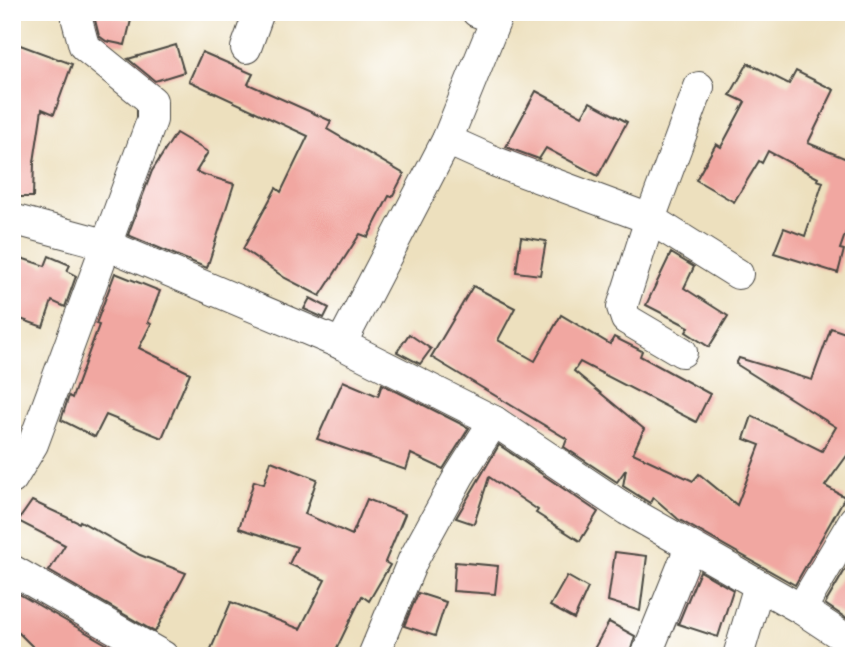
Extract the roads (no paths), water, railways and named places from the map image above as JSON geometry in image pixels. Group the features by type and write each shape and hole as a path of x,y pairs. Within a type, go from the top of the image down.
{"street":[{"path":"12,480 33,444 152,120 152,101 84,46 77,20 79,12"},
{"path":"246,48 259,12"},
{"path":"341,344 447,140 496,19 477,12"},
{"path":"681,352 626,319 622,307 650,219 699,87"},
{"path":"447,140 496,162 650,219 738,274"},
{"path":"12,219 105,244 341,344 494,421 627,510 801,609 854,644"},
{"path":"373,656 413,560 459,476 494,421"},
{"path":"801,609 854,520"},
{"path":"646,656 691,547"},
{"path":"12,570 163,656"},
{"path":"738,656 759,585"}]}
